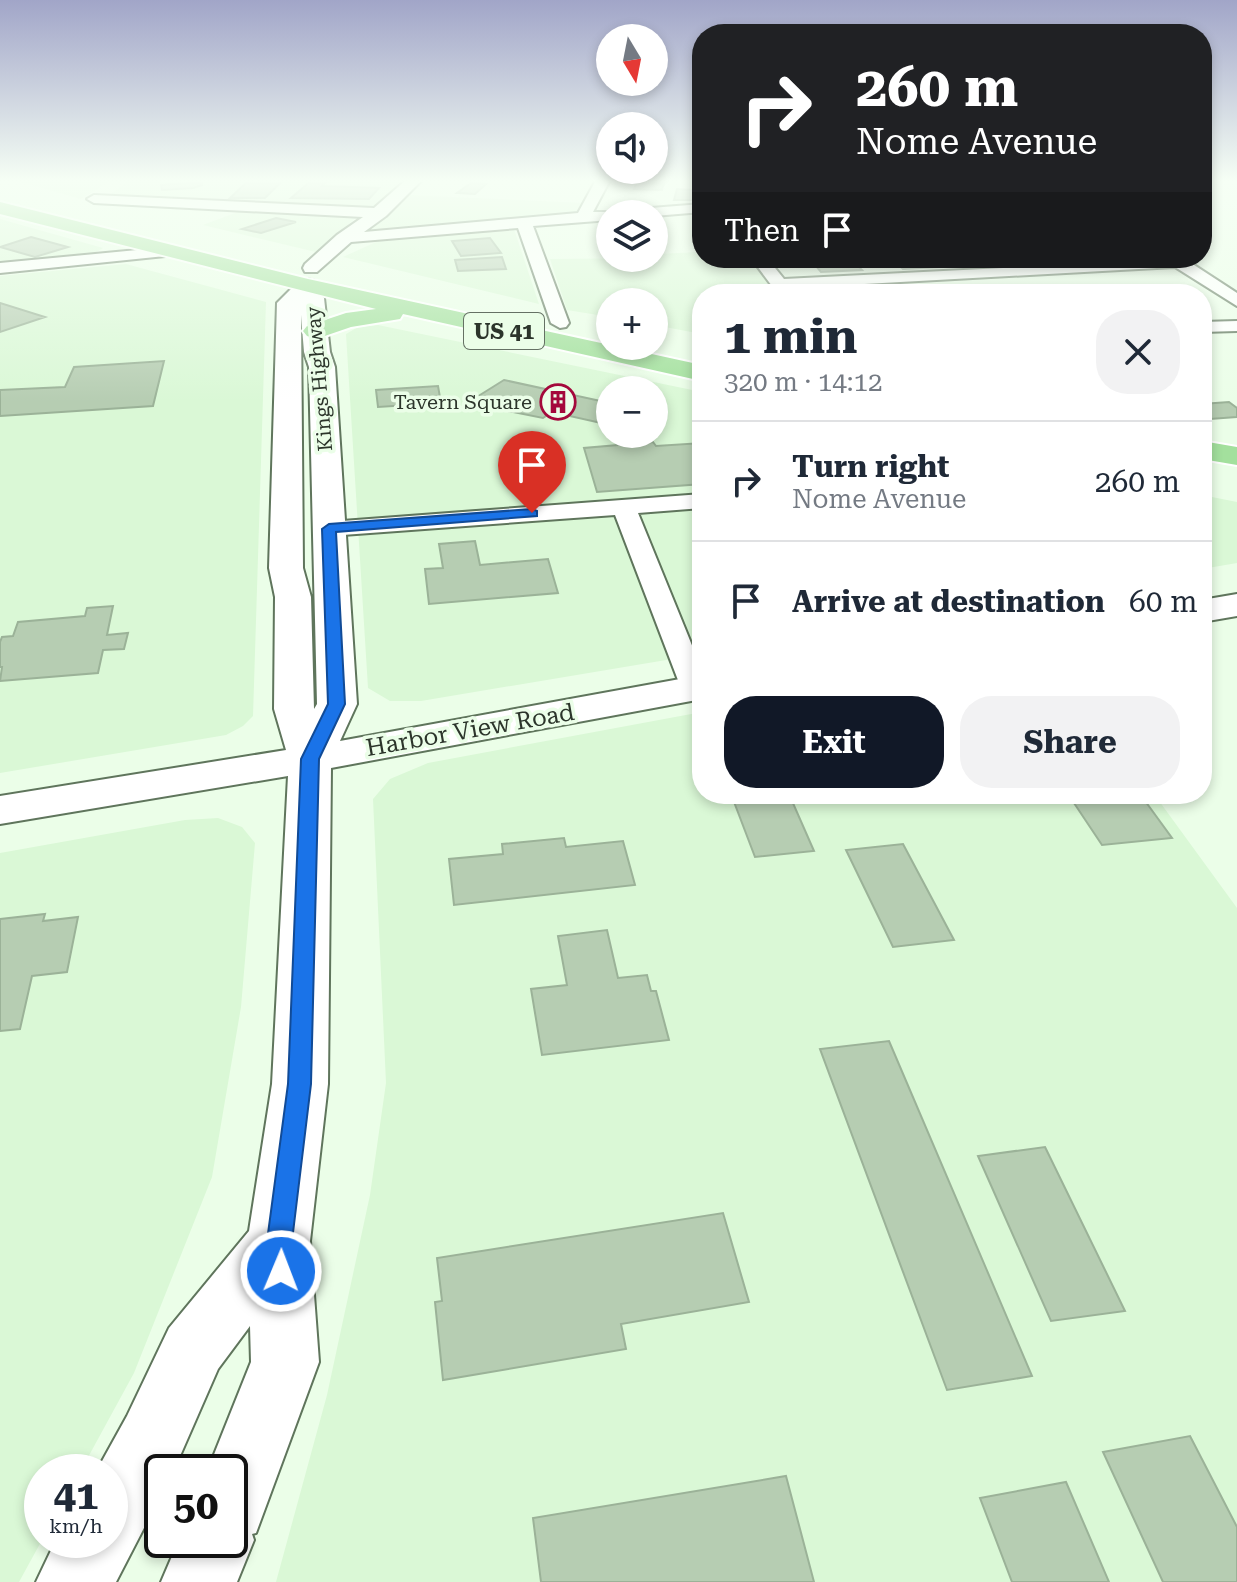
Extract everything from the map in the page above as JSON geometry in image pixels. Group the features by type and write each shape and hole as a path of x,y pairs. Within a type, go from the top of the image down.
{"main road":[{"name":"US 41","path":"179,254 596,330"},
{"name":"US 41","path":"227,254 429,314 692,371"},
{"name":"Kings Highway","path":"309,277 315,304 323,395 337,704 310,759"},
{"name":"Kings Highway","path":"248,1460 285,1362 279,1241 300,1084 310,759 294,709 293,597 286,568 289,303 309,277"},
{"path":"316,331 357,318 429,314"},
{"path":"668,345 692,350"},
{"path":"288,397 323,395"},
{"path":"1212,455 1237,456"},
{"path":"1212,462 1237,481"},
{"path":"1212,585 1237,580"},
{"path":"1212,609 1237,605"},
{"name":"Harbor View Road","path":"0,810 310,759 692,688"},
{"path":"128,1487 193,1349 279,1241"},
{"path":"199,1582 209,1558"}],"street":[{"path":"0,268 150,254"},
{"path":"309,277 329,254"},
{"path":"535,254 560,323"},
{"path":"767,268 779,284"},
{"path":"993,268 1012,284"},
{"path":"846,284 1061,268"},
{"path":"1196,268 1237,301"},
{"path":"1212,327 1237,326"},
{"path":"329,529 692,502"},
{"path":"624,507 692,670"}],"shaded area":[{"path":"0,254 93,254 93,254 0,263"},
{"path":"350,254 522,254 539,304 343,257"},
{"path":"668,254 692,254 692,268 758,268 770,284 692,284 692,332 668,328 668,288 596,288 596,315 567,310 550,259 596,259 596,272 668,272"},
{"path":"126,264 266,302 253,716 243,726 226,735 0,773 0,276"},
{"path":"378,325 625,376 596,376 596,448 668,448 668,385 692,390 692,656 421,701 390,701 368,688 346,334 358,327"},
{"path":"1212,497 1237,502 1237,563 1212,567"},
{"path":"692,714 692,804 1161,804 1237,908 1237,1582 276,1582 327,1395 370,1195 386,1083 373,799 390,779 428,763"},
{"path":"218,818 242,827 255,843 241,1007 212,1177 134,1373 90,1454 24,1454 24,1558 32,1558 19,1582 0,1582 0,853 185,820"}],"building":[{"path":"502,257 506,269 458,271 455,260"},
{"path":"818,268 862,270 821,272"},
{"path":"0,303 45,317 0,332"},
{"path":"164,361 153,406 0,416 0,390 65,387 74,367"},
{"name":"Tavern Square","path":"504,380 596,400 596,422 552,412 543,418 498,409 509,402 480,395"},
{"path":"438,386 441,403 378,407 376,390"},
{"path":"1229,402 1237,408 1237,417 1212,419 1212,403"},
{"path":"692,444 692,485 597,492 584,448 668,448 668,445"},
{"path":"475,541 480,565 548,559 558,593 429,604 425,569 443,568 439,544"},
{"path":"113,606 107,635 128,633 124,649 103,650 98,673 0,681 0,642 2,637 13,636 18,622 85,616 87,608"},
{"path":"735,804 793,804 814,851 755,857"},
{"path":"1075,804 1147,804 1172,838 1102,845"},
{"path":"564,838 566,847 623,841 635,885 454,905 449,859 503,854 502,844"},
{"path":"903,844 954,940 893,947 846,850"},
{"path":"45,914 43,921 78,917 67,972 32,976 20,1029 0,1031 0,919"},
{"path":"607,930 618,978 647,975 651,991 656,991 669,1040 542,1055 531,989 567,985 558,936"},
{"path":"889,1041 1032,1376 947,1390 820,1049"},
{"path":"1045,1147 1125,1311 1051,1321 978,1156"},
{"path":"723,1213 749,1302 621,1324 626,1349 443,1380 435,1302 442,1301 437,1258"},
{"path":"1190,1436 1237,1527 1237,1582 1163,1582 1103,1452"},
{"path":"786,1476 814,1582 541,1582 533,1518"},
{"path":"1066,1482 1109,1582 1012,1582 980,1498"}],"place":[{"name":"Tavern Square","path":"558,402"}],"route":[{"path":"281,1271 279,1241 300,1084 310,759 337,704 329,529 532,513"}]}
